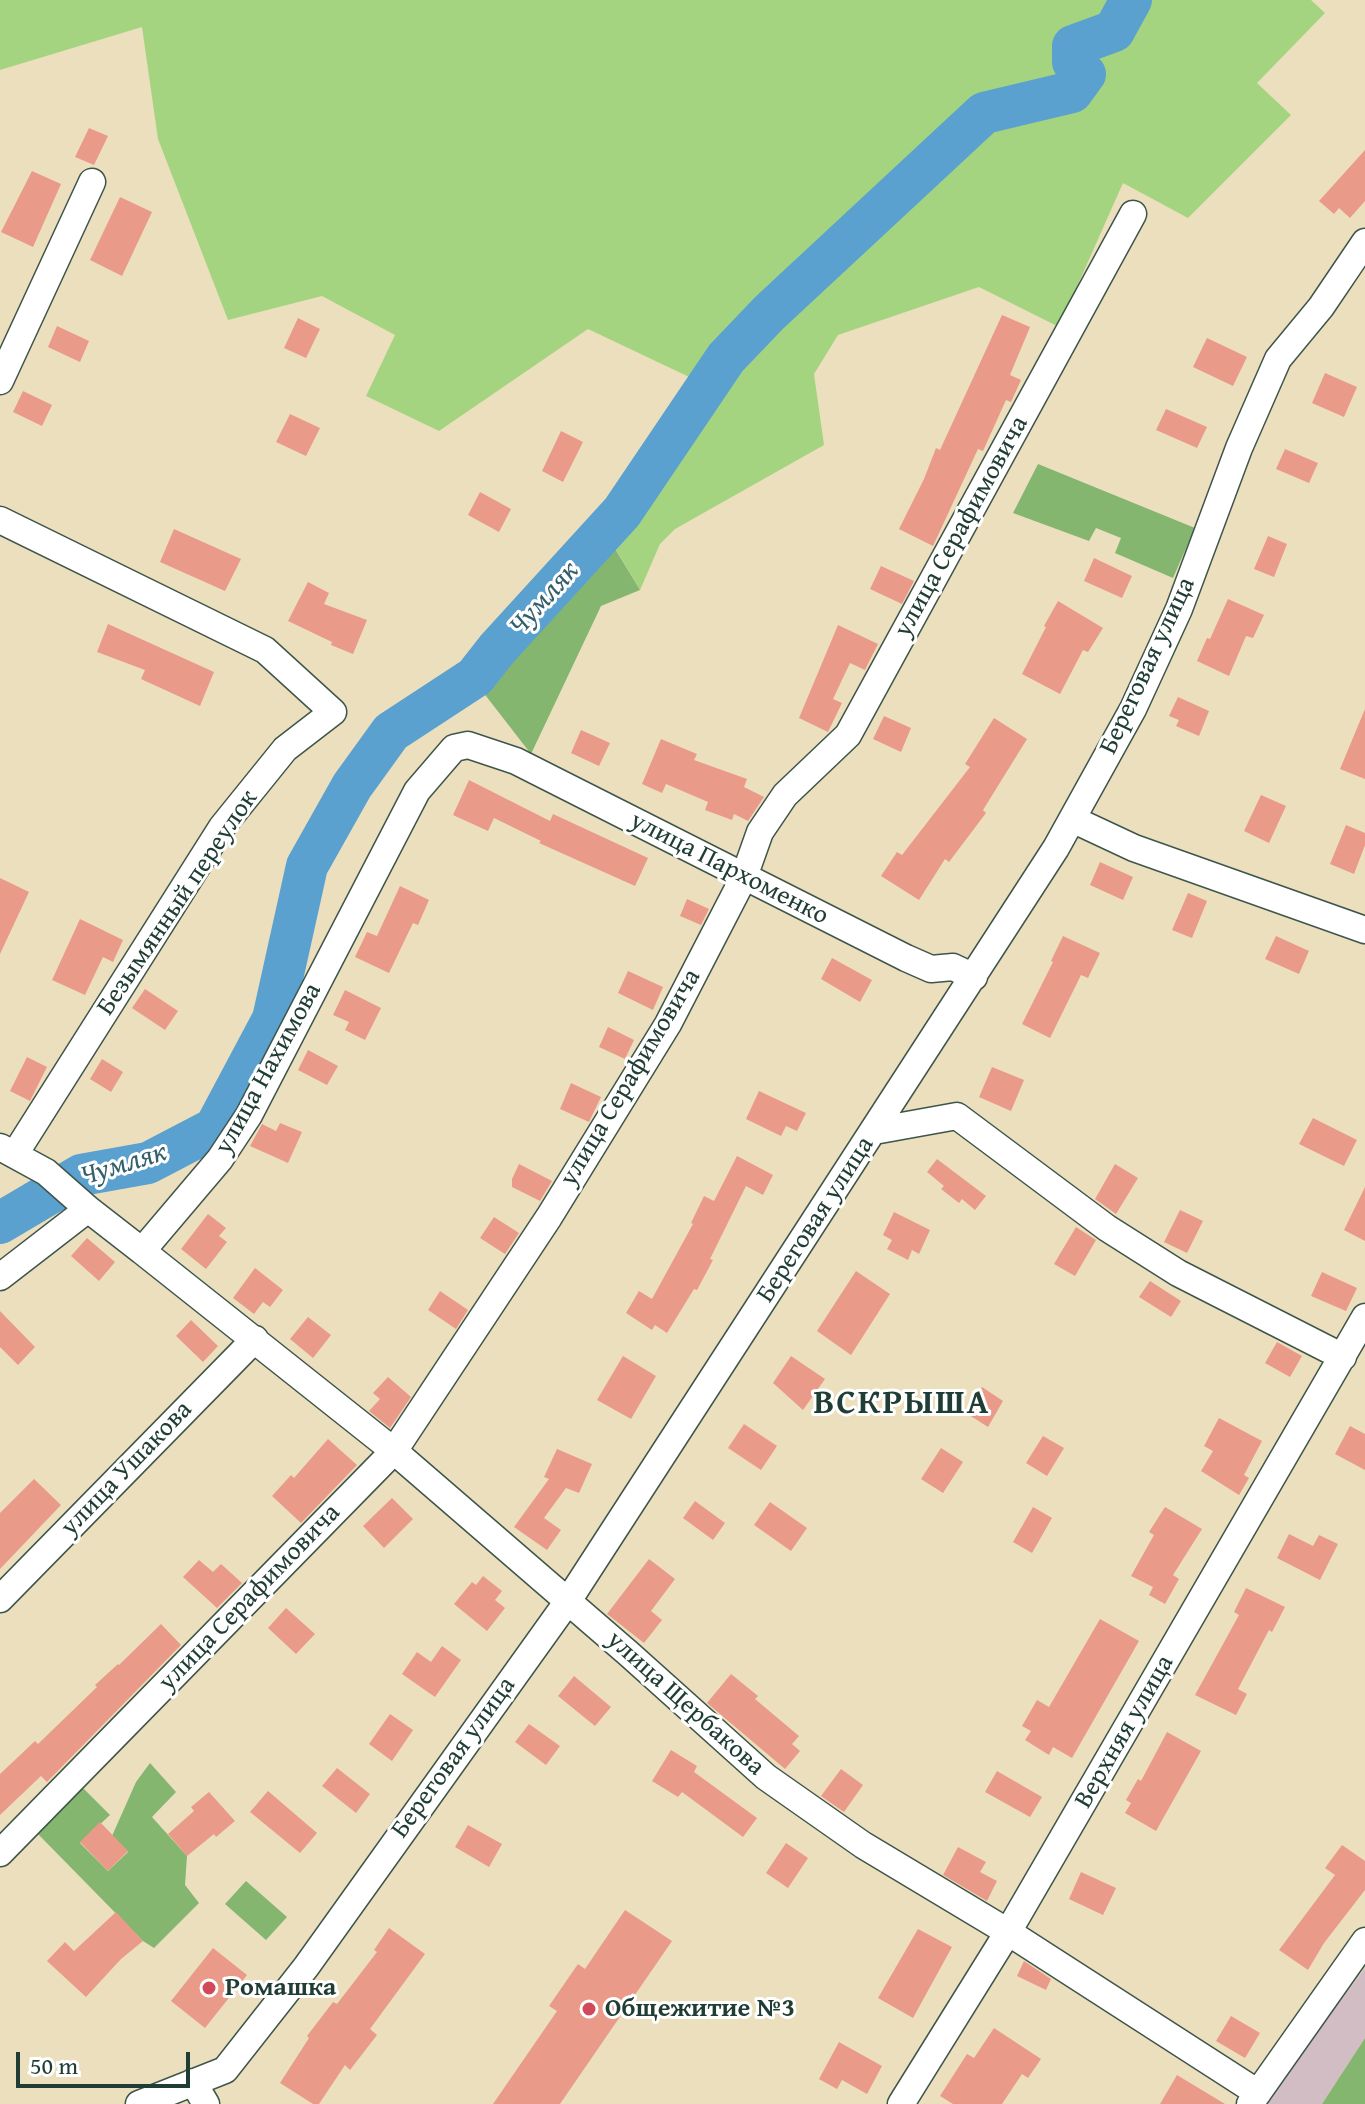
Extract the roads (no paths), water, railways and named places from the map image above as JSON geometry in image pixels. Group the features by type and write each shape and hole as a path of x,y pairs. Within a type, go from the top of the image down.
{"street":[{"path":"3,367 92,182"},
{"name":"улица Серафимовича","path":"0,1853 394,1451 549,1217 668,1024 744,877 760,832 785,795 848,735 1133,214"},
{"name":"Береговая улица","path":"139,2104 200,2093 225,2070 288,1990 568,1601 974,977 1072,819 1133,709 1179,609 1239,448 1278,359 1321,307 1365,242"},
{"name":"Безымянный переулок","path":"0,520 265,650 333,712 285,749 222,827 8,1150"},
{"name":"улица Нахимова","path":"142,1251 220,1159 249,1115 417,791 454,748 468,745 485,751"},
{"name":"улица Пархоменко","path":"485,751 516,761 931,969 953,967 974,977"},
{"path":"1072,819 1134,848 1365,930"},
{"path":"874,1131 957,1116 1107,1228 1178,1273 1343,1357"},
{"path":"8,1150 46,1172 142,1251"},
{"path":"0,1277 78,1201"},
{"name":"улица Щербакова","path":"142,1251 394,1451 766,1777 863,1845 1008,1932 1254,2098"},
{"name":"Верхняя улица","path":"901,2104 1008,1932 1365,1317"},
{"name":"улица Ушакова","path":"0,1599 255,1339"},
{"path":"1254,2098 1365,1941"}],"waterway":[{"name":"Чумляк","path":"0,1223 81,1175 148,1163 215,1128 273,1019 307,866 352,786 391,732 475,677 622,512 726,358 769,313 984,113 1072,92 1085,74 1073,62 1073,46 1114,31 1131,0"}],"place":[{"name":"Ромашка","path":"209,1988"},
{"name":"Общежитие №3","path":"589,2009"}],"district":[{"name":"ВСКРЫША","path":"902,1404"}]}
